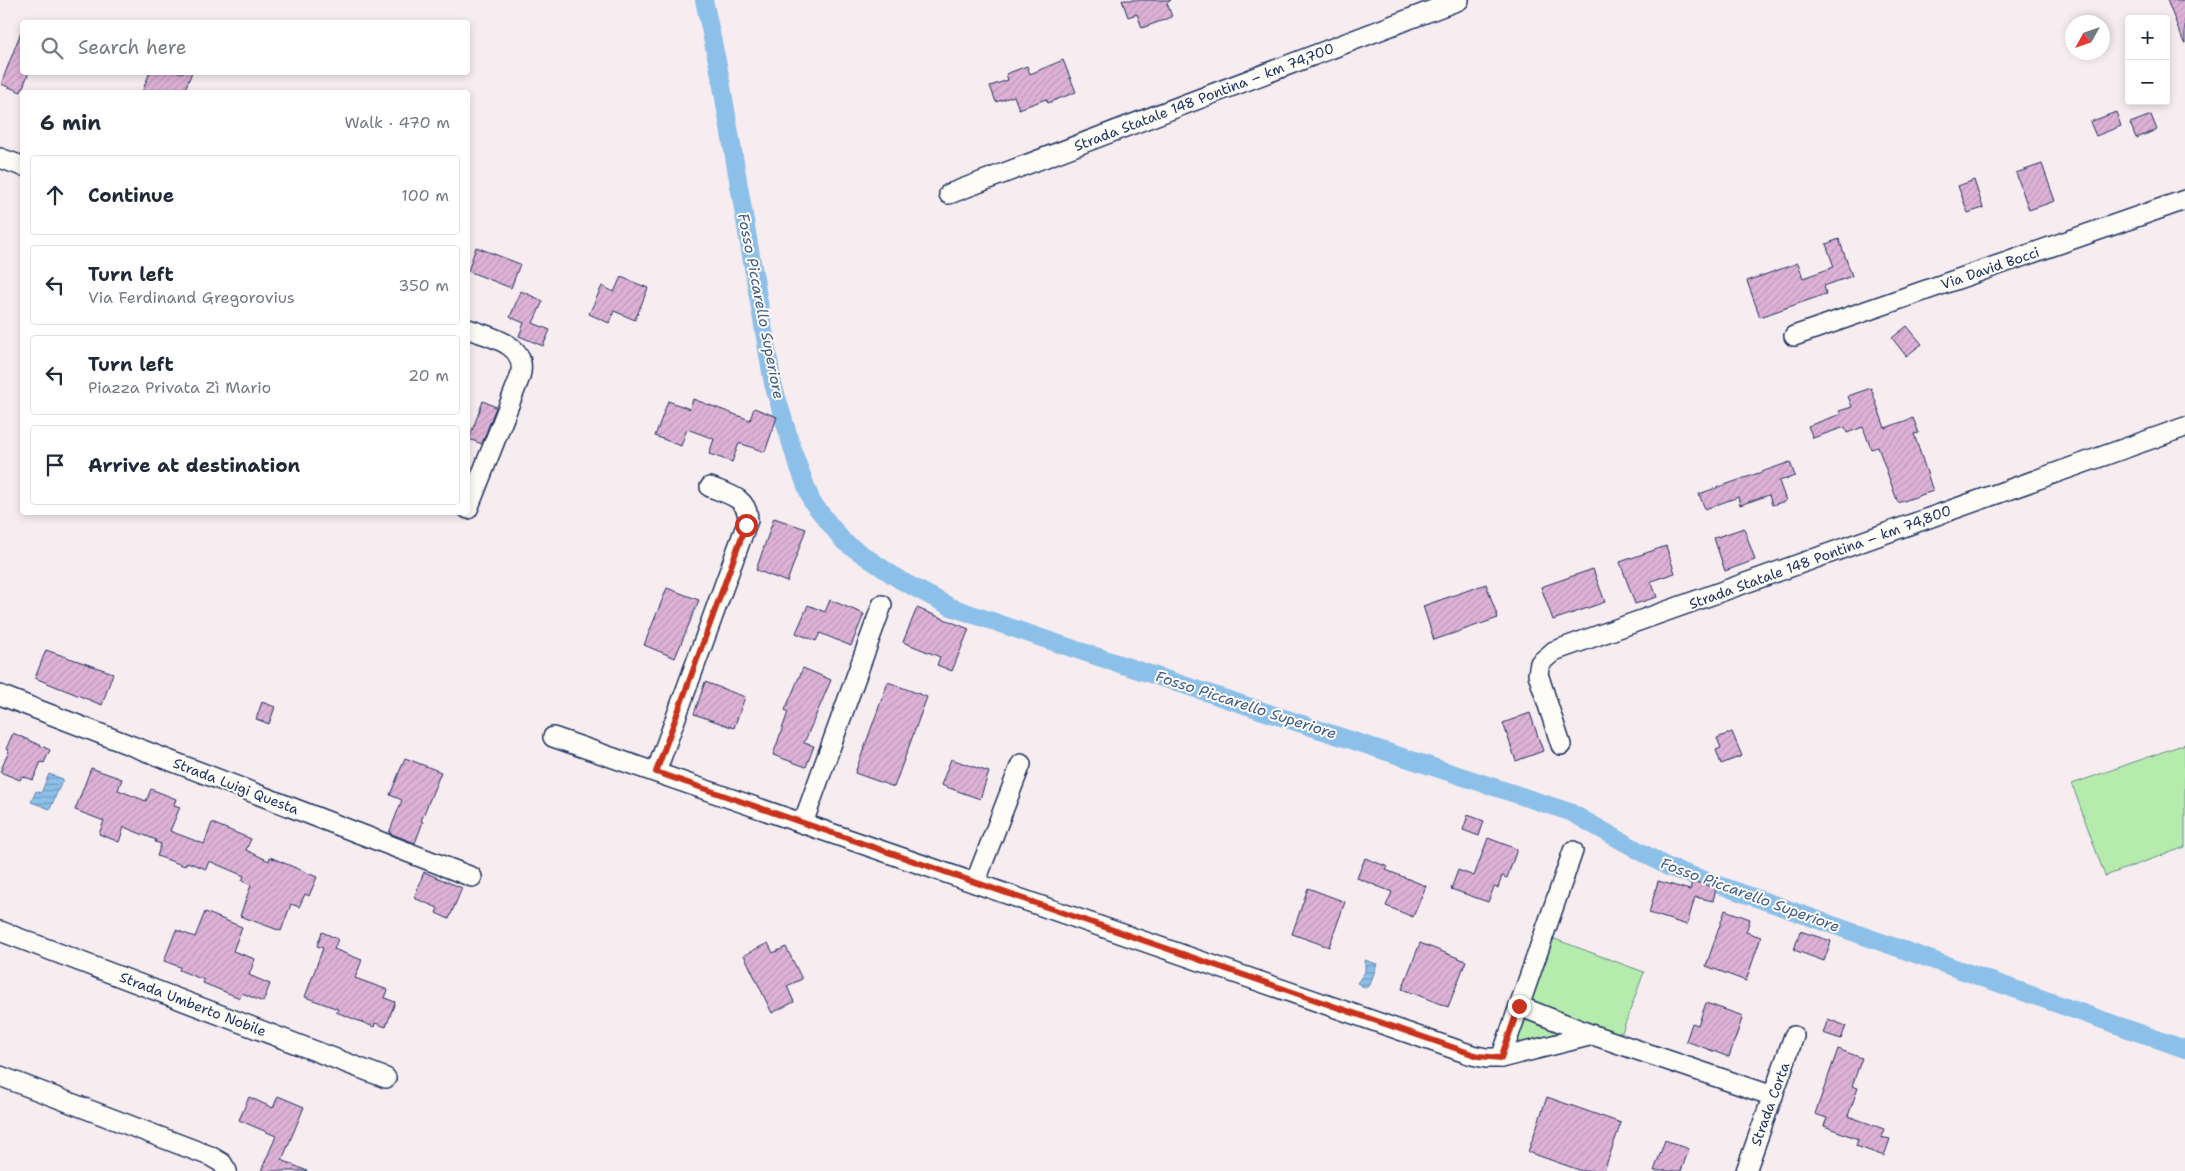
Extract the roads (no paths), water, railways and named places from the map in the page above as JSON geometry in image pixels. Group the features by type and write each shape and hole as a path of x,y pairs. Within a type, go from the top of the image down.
{"street":[{"name":"Strada Statale 148 Pontina – km 74,700","path":"950,194 1459,0"},
{"path":"0,158 20,165"},
{"name":"Via David Bocci","path":"1794,336 2185,200"},
{"path":"470,330 510,346 520,358 520,377 470,504"},
{"name":"Strada Statale 148 Pontina – km 74,800","path":"1561,745 1538,674 1540,663 1554,651 2185,428"},
{"path":"656,772 748,520 746,508 739,499 710,487"},
{"path":"803,824 882,605"},
{"name":"Strada Luigi Questa","path":"0,695 472,876"},
{"path":"554,737 1472,1054 1486,1058 1501,1058 1593,1035"},
{"path":"975,883 1021,764"},
{"path":"1501,1058 1573,851"},
{"name":"Strada Umberto Nobile","path":"0,931 386,1078"},
{"path":"1519,1006 1593,1035 1773,1096"},
{"name":"Strada Corta","path":"1746,1171 1794,1036"},
{"path":"0,1076 210,1156 222,1164 227,1171"}],"water":[{"path":"49,774 63,779 50,809 31,802 36,791 41,793"},
{"path":"1365,960 1377,964 1370,985 1365,988 1357,983 1365,972"}],"waterway":[{"name":"Fosso Piccarello Superiore","path":"704,0 720,75 773,384 795,457 812,502 844,542 900,580 951,607 1570,812 1668,867 2185,1049"}]}
